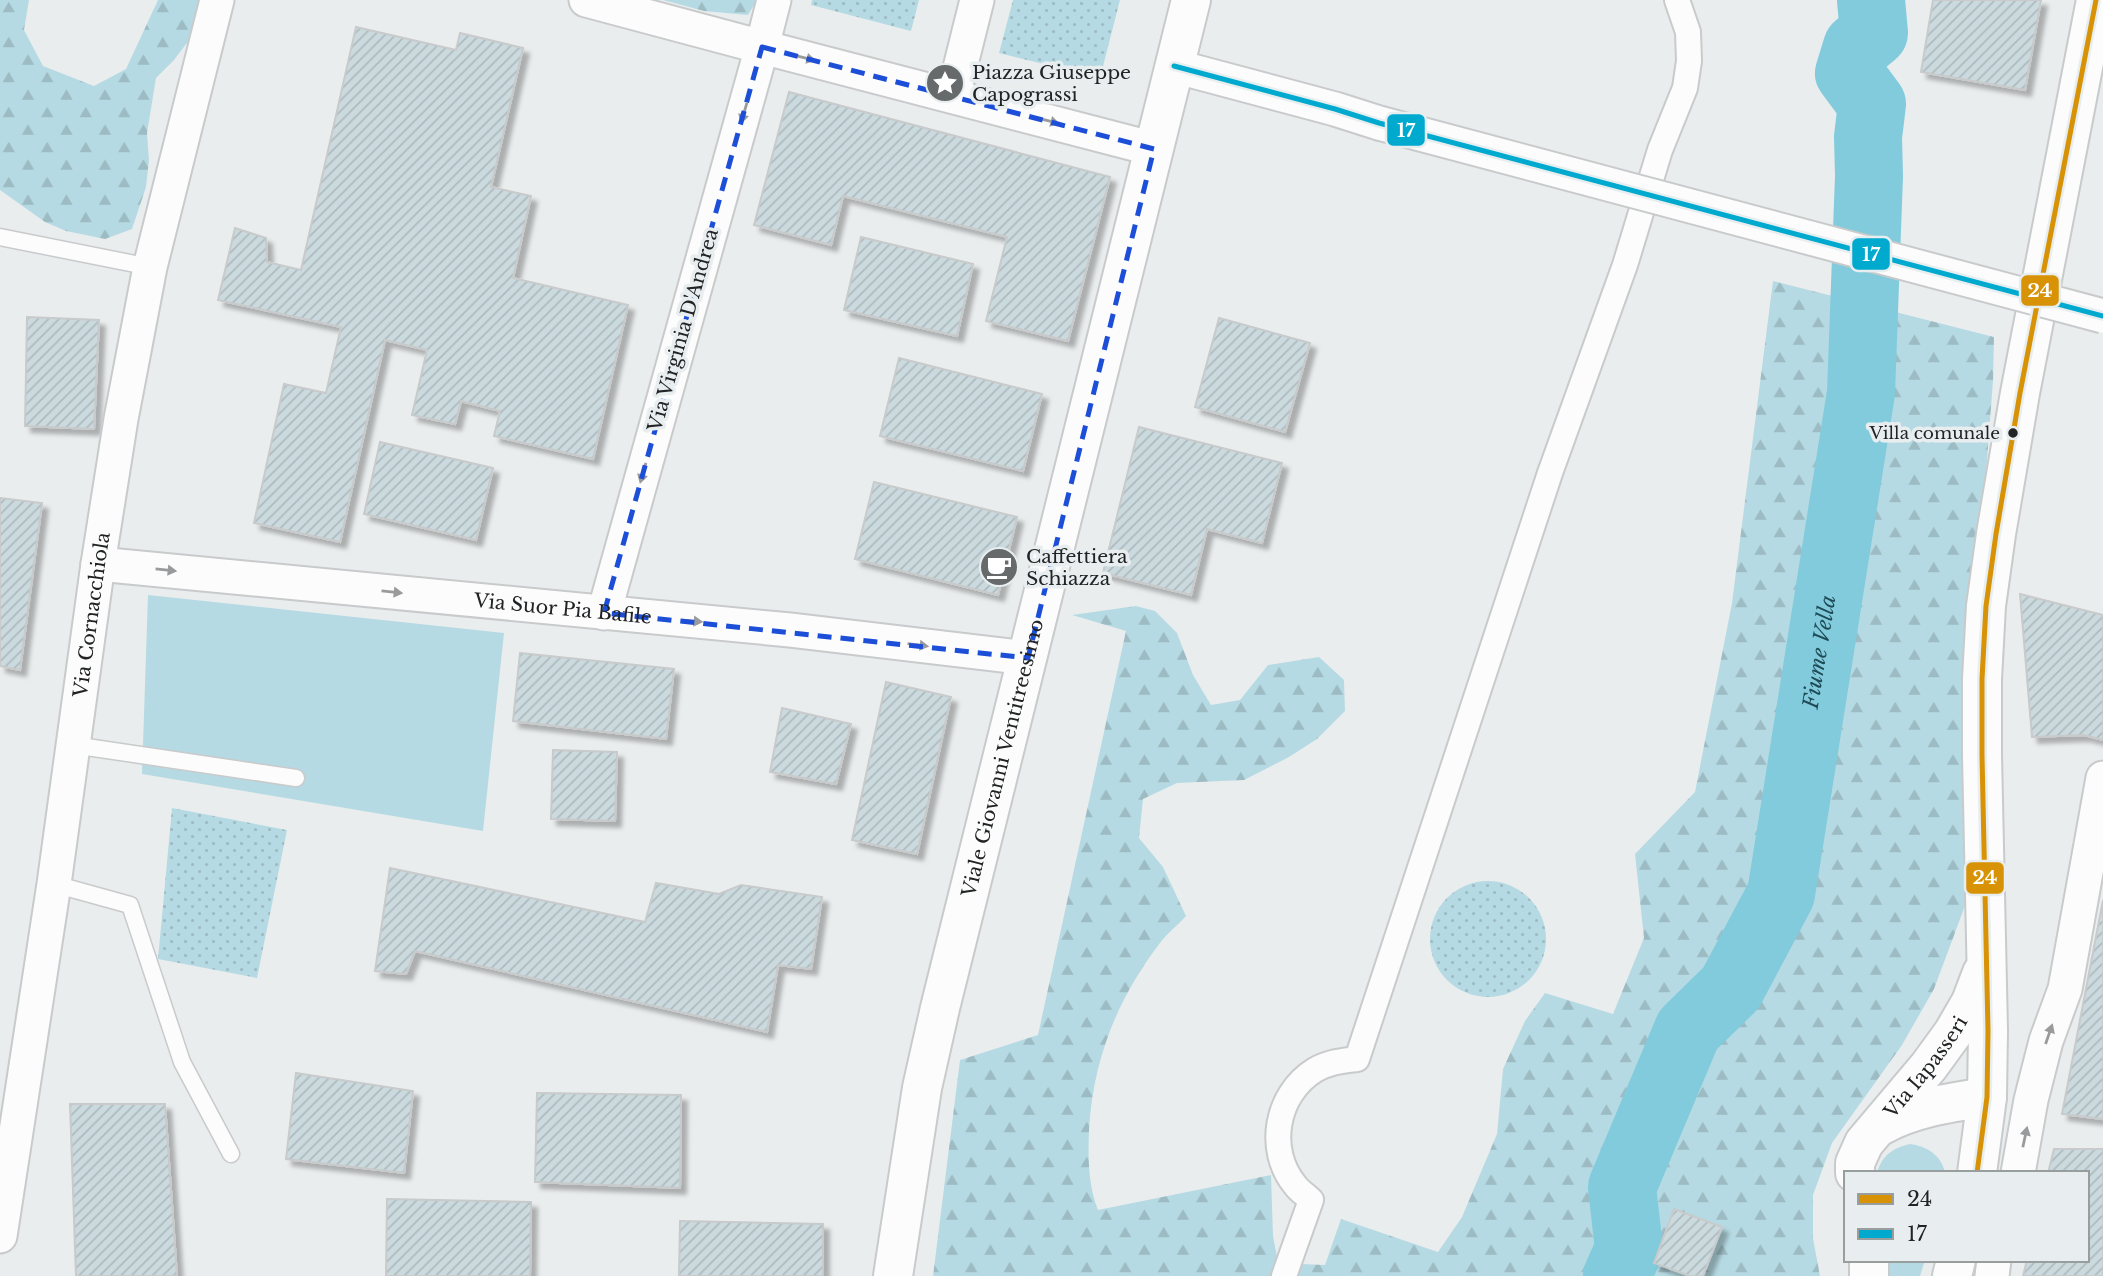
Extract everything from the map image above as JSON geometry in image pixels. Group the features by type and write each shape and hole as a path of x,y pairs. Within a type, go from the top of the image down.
{"street":[{"name":"Via Cornacchiola","path":"0,1236 121,419 150,267 216,0"},
{"path":"586,0 1154,149"},
{"path":"762,47 774,0"},
{"path":"953,96 977,0"},
{"name":"Viale Giovanni Ventitreesimo","path":"893,1276 922,1088 972,874 1191,0"},
{"path":"1284,1276 1311,1200 1295,1185 1283,1167 1278,1145 1278,1123 1285,1102 1297,1084 1315,1070 1335,1062 1357,1059 1550,473 1625,265 1660,150 1685,88 1689,61 1688,32 1677,0"},
{"path":"1976,1171 1987,1097 1982,755 1986,606 2020,393 2096,0"},
{"name":"Via Virginia D'Andrea","path":"604,613 762,47"},
{"path":"1174,66 2103,316"},
{"name":"Via Suor Pia Bafile","path":"98,564 790,630 1028,658"},
{"path":"2018,1171 2031,1100 2046,1041 2065,989 2103,778"},
{"name":"Via Iapasseri","path":"1855,1171 1855,1163 1864,1143 1953,1033 1971,1002 1985,965"},
{"name":"Via Iapasseri","path":"1877,1128 1894,1118 1933,1105 1987,1097 2031,1100"}],"lane":[{"path":"0,237 150,267"},
{"path":"73,745 296,778"},
{"path":"54,884 130,905 182,1062 231,1154"}],"highlighted area":[{"path":"762,47 1154,149 1028,658 604,613"}],"green space":[{"path":"0,0 29,0 24,30 43,66 94,86 126,69 158,0 198,0 193,35 156,78 147,133 149,160 146,187 132,229 105,239 66,231 45,222 0,190"},
{"path":"663,0 757,0 748,15 704,11"},
{"path":"812,0 919,0 911,31 811,5"},
{"path":"1013,0 1120,0 1100,78 999,53"},
{"path":"1773,281 1994,337 1982,526 1972,887 1934,989 1902,1045 1832,1143 1813,1195 1813,1238 1820,1276 933,1276 960,1060 1038,1035 1126,631 1072,615 1136,606 1155,611 1177,633 1193,675 1211,705 1240,700 1268,665 1319,657 1344,680 1345,711 1317,739 1244,780 1177,783 1143,799 1139,838 1163,867 1186,916 1160,943 1142,968 1119,1011 1101,1056 1091,1105 1089,1140 1090,1181 1098,1210 1271,1175 1273,1236 1278,1263 1325,1265 1341,1219 1438,1252 1462,1217 1497,1134 1503,1069 1525,1021 1545,993 1613,1014 1644,938 1635,854 1695,792 1732,603"},
{"path":"148,595 504,633 483,831 142,774"},
{"path":"172,808 287,830 257,978 158,959"},
{"path":"1488,881 1510,886 1529,898 1541,917 1546,939 1541,961 1529,980 1510,992 1488,997 1466,992 1447,980 1435,961 1430,939 1435,917 1447,898 1466,886"},
{"path":"1910,1144 1922,1147 1937,1156 1944,1171 1878,1171 1889,1153"},
{"path":"1885,1262 1924,1262 1920,1276 1886,1276"}],"building":[{"path":"1933,0 2041,0 2025,90 1921,72"},
{"path":"356,27 456,50 460,33 523,48 491,187 531,196 513,278 628,305 593,459 494,436 500,411 461,401 455,424 412,415 427,350 385,340 340,542 254,523 284,384 326,393 341,327 218,300 235,228 266,238 267,262 301,270"},
{"path":"789,92 1110,177 1068,341 986,321 1007,237 843,196 831,245 754,225"},
{"path":"861,237 973,264 957,336 844,310"},
{"path":"27,317 99,320 94,429 25,426"},
{"path":"1219,318 1310,343 1285,432 1195,407"},
{"path":"899,358 1042,394 1023,471 880,436"},
{"path":"1139,427 1282,463 1262,543 1207,529 1191,595 1103,573"},
{"path":"380,442 493,468 476,540 364,514"},
{"path":"874,482 1017,517 998,595 855,559"},
{"path":"0,498 42,503 20,670 0,666"},
{"path":"2020,594 2103,615 2103,740 2084,735 2032,737"},
{"path":"520,653 674,669 666,739 513,721"},
{"path":"886,682 951,697 917,854 852,840"},
{"path":"782,708 851,724 836,784 770,772"},
{"path":"553,750 617,752 615,821 551,819"},
{"path":"390,868 645,922 656,883 719,894 741,885 822,897 811,969 778,965 767,1032 415,951 406,974 375,971"},
{"path":"2103,900 2103,1119 2062,1114"},
{"path":"296,1073 413,1091 404,1173 286,1159"},
{"path":"537,1093 681,1095 680,1188 535,1182"},
{"path":"70,1104 165,1104 177,1276 76,1276"},
{"path":"2054,1149 2103,1149 2103,1276 2023,1276 2026,1262 2089,1262 2089,1171 2048,1171"},
{"path":"387,1199 531,1202 530,1276 386,1276"},
{"path":"1674,1209 1722,1227 1703,1276 1690,1276 1654,1263"},
{"path":"680,1221 823,1224 823,1276 679,1276"}],"waterway":[{"name":"Fiume Vella","path":"1617,1276 1629,1249 1622,1187 1688,1030 1731,988 1781,894 1861,393 1868,137 1872,104 1849,73 1857,47 1874,33 1871,0"}],"transit line":[{"name":"24","path":"1977,1171 1987,1097 1982,755 1986,606 2020,393 2096,0"},
{"name":"17","path":"1174,66 2103,316"}],"place":[{"name":"Piazza Giuseppe Capograssi","path":"945,83"},
{"name":"Villa comunale","path":"2013,433"},
{"name":"Caffettiera Schiazza","path":"999,567"}]}
